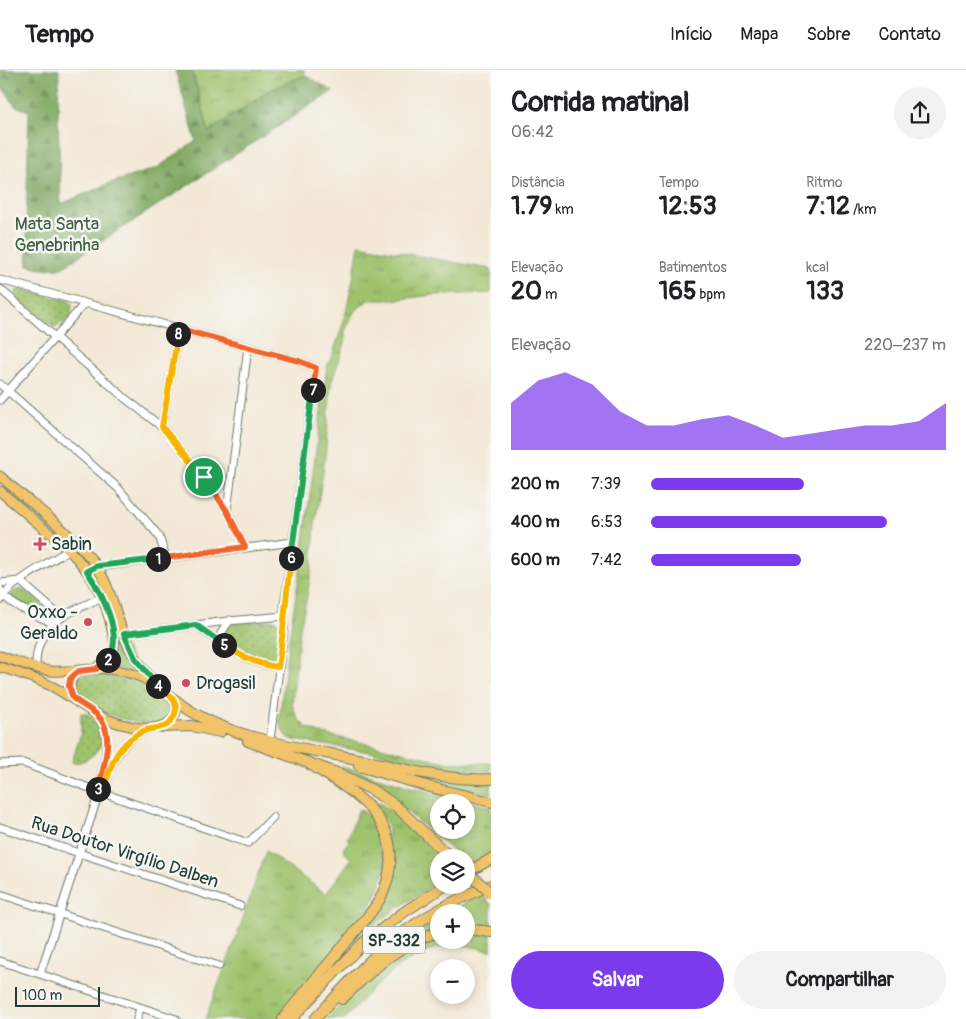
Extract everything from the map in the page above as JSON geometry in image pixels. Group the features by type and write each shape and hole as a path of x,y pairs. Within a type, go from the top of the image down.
{"highway":[{"path":"174,699 206,720 430,787 491,802"},
{"path":"157,727 192,726 210,729 284,753 342,775 380,795 396,806 441,849"},
{"path":"297,747 437,775 491,779"},
{"path":"283,1019 373,910 385,887 391,860 384,830 367,807 339,783 308,763"},
{"path":"475,869 491,859"},
{"path":"475,871 491,866"},
{"path":"475,881 491,893"},
{"name":"SP-332","path":"315,1019 361,969 400,935 444,907 491,885"},
{"name":"SP-332","path":"291,1019 362,944 432,894"},
{"path":"475,930 491,932"},
{"path":"322,1019 384,960 408,944 430,935"}],"main road":[{"path":"0,476 68,536 97,566 113,597 124,634 135,658 157,686"},
{"path":"0,491 69,550 87,571 102,597 111,626 114,645 109,659 96,669"},
{"path":"0,656 48,670 79,671 109,669 130,673 157,686 174,699 177,708 171,722 157,727 117,723 98,715 73,698 39,680 0,667"},
{"path":"73,698 69,686 70,679 79,671"}],"street":[{"path":"0,280 299,361 316,368 270,740"},
{"path":"8,296 16,284"},
{"path":"0,289 126,399 162,427 204,477 227,511 245,547"},
{"path":"0,400 85,303"},
{"path":"162,427 180,329"},
{"path":"227,511 248,347"},
{"path":"0,384 118,488 159,536 166,558"},
{"path":"87,571 97,566 293,542"},
{"path":"53,624 1,595 69,550"},
{"path":"0,583 20,581 62,617"},
{"path":"36,667 39,644 45,632 62,617 102,597"},
{"path":"124,634 230,620 284,616"},
{"path":"220,643 221,633 230,620"},
{"path":"196,625 238,655 265,665 278,667"},
{"path":"98,715 106,731 106,752 99,794"},
{"path":"40,974 99,794 114,758 136,735 157,727"},
{"path":"0,764 22,763 99,794 248,843 273,817"},
{"name":"Rua Doutor Virgílio Dalben","path":"0,827 240,906"},
{"path":"0,894 219,966"},
{"path":"0,961 176,1019"},
{"path":"136,1019 140,1008"}],"green space":[{"name":"Mata Santa Genebrinha","path":"0,70 59,70 58,118 61,204 110,183 157,168 196,141 175,70 192,70 209,132 270,90 305,75 333,91 61,268 44,269 28,265 26,227 29,111 15,106 0,84"},
{"path":"192,70 304,70 305,75 270,90 209,132"},
{"path":"359,245 491,269 491,293 368,300 354,312 345,331 345,343 331,383 325,458 315,524 312,567 300,627 292,705 298,719 306,727 319,733 450,763 491,763 491,771 453,769 383,754 294,740 286,736 279,723 327,367 343,323 351,292"},
{"path":"19,289 69,301 72,305 71,316 54,327 17,298 16,291"},
{"path":"95,574 97,574 103,587 128,653 146,676 106,666 115,656"},
{"path":"21,589 32,595 43,605 42,612 12,599 12,592"},
{"path":"274,620 282,624 278,657 273,662 267,662 247,655 224,639 228,626 233,624"},
{"path":"93,672 120,674 138,678 171,700 173,708 170,717 163,722 153,724 141,723 116,717 93,708 76,696 73,683 81,675"},
{"path":"81,713 90,715 105,736 94,754 86,760 75,763 72,762 81,733"},
{"path":"340,766 439,794 430,794 430,831 391,798 337,771"},
{"path":"402,772 491,783 491,794 438,783"},
{"path":"357,788 387,808 431,849 430,888 396,909 347,947 385,895 388,825 378,810"},
{"path":"475,803 491,807 491,854 475,863 475,849 451,849 439,839 475,839"},
{"path":"359,809 372,819 381,831 386,858 384,873 379,887 366,914 278,1019 205,1019 236,939 266,851 326,894 351,859 343,849 349,841 347,839"},
{"path":"481,894 491,904 491,927 475,925 475,904 463,904"},
{"path":"430,924 430,932 399,944"},
{"path":"475,934 491,935 491,951 475,947"},
{"path":"430,939 430,949 434,949 423,953 394,970 345,1019 327,1019 386,962 422,940"}],"place":[{"name":"Sabin","path":"40,544"},
{"name":"Oxxo - Geraldo","path":"88,622"},
{"name":"Drogasil","path":"186,683"}],"route":[{"path":"180,329 299,361 316,368 284,607 284,630 278,667 265,665 238,655 196,625 124,634 135,658 157,686 174,699 177,708 171,722 167,725 136,735 120,750 114,758 102,793 97,799 97,791 106,752 106,731 98,715 73,698 69,686 70,679 79,671 96,669 109,659 113,652 114,638 102,597 87,571 97,566 245,547 227,511 204,477 162,427 180,329"}]}
